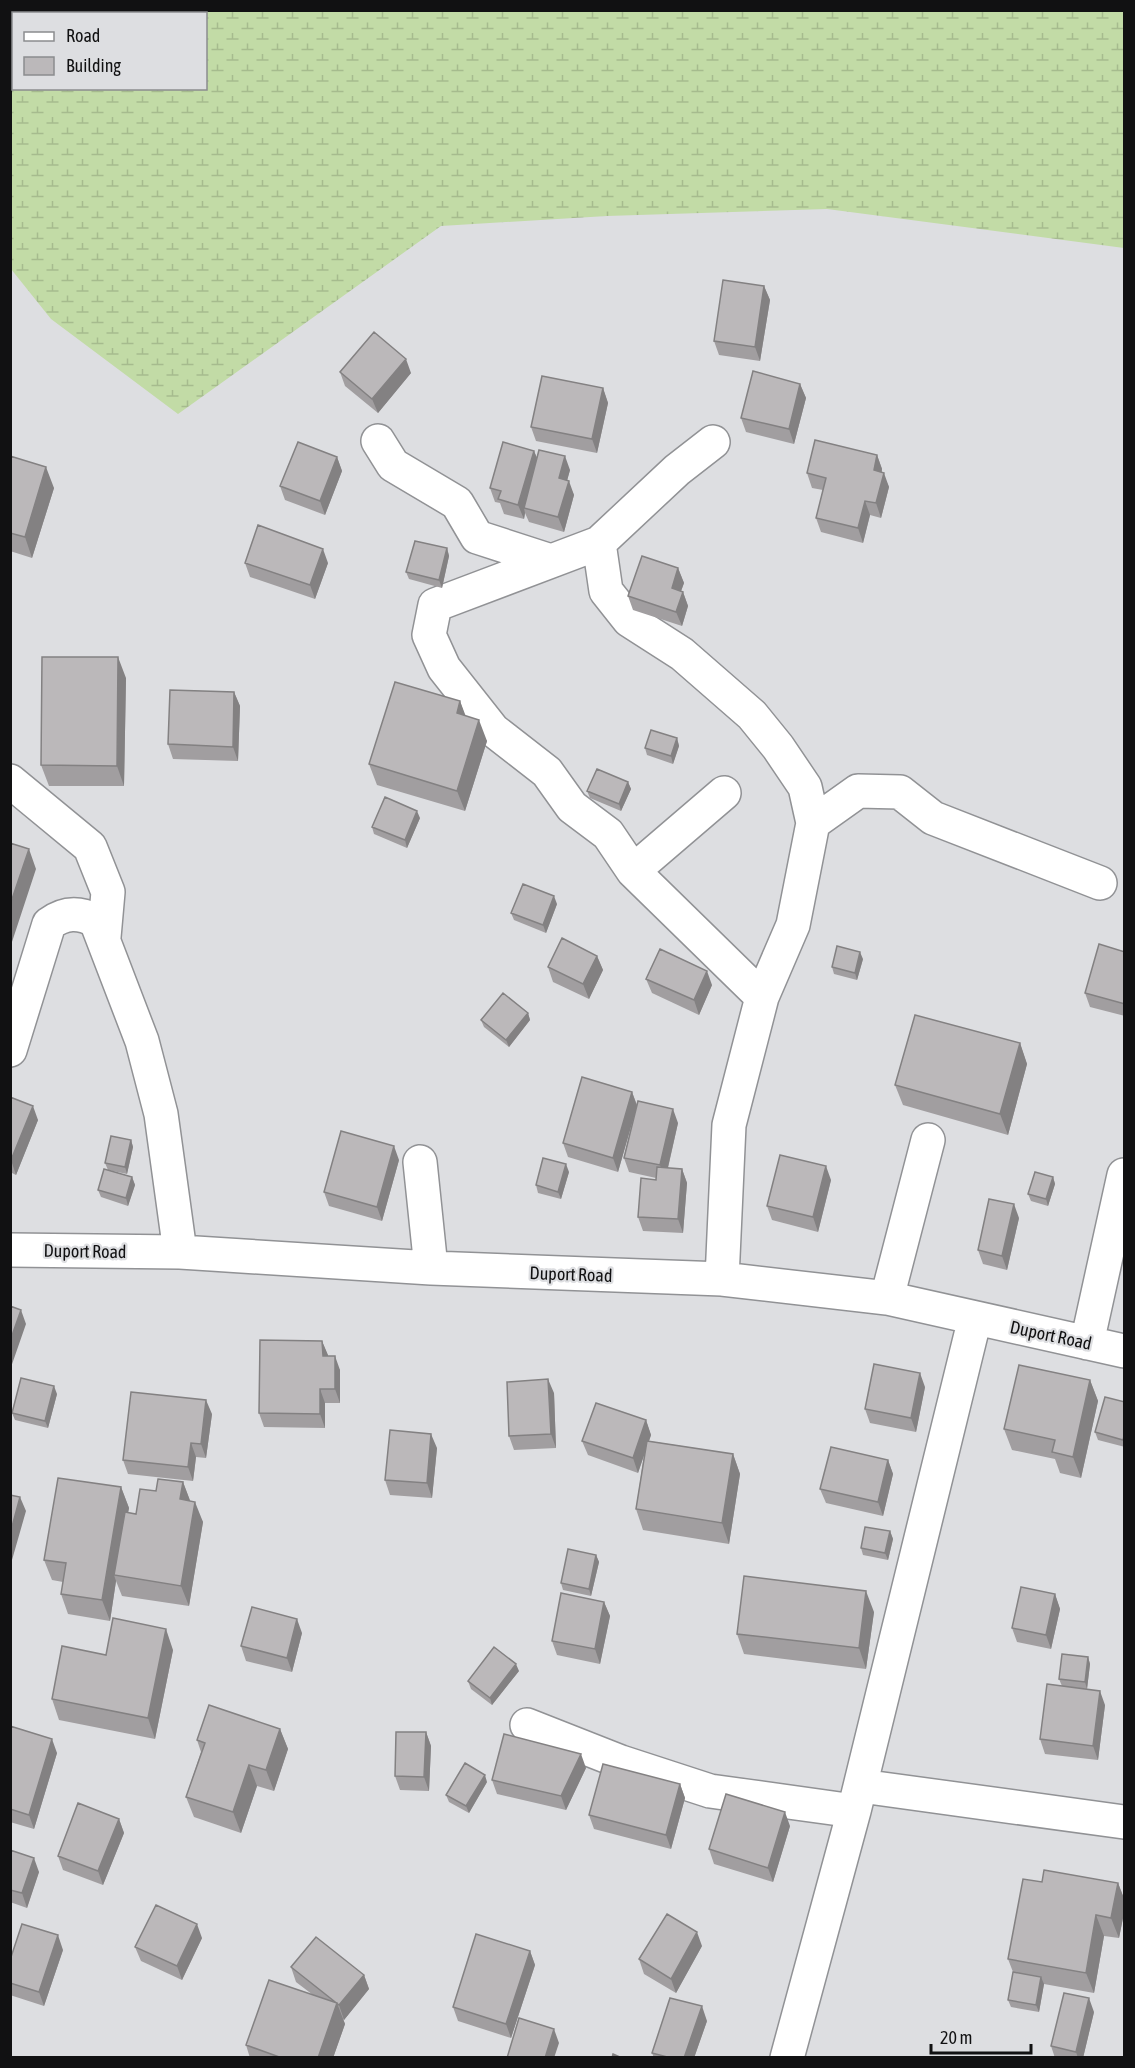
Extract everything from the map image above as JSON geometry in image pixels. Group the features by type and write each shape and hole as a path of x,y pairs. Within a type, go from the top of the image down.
{"street":[{"path":"378,441 393,465 457,503 477,537 551,561"},
{"path":"713,441 677,470 599,543 435,605 429,635 444,668 493,730 547,772 572,807 608,834 633,871 762,997"},
{"path":"599,543 606,591 629,620 682,654 752,715 778,747 805,787 813,823 793,925 762,997 729,1125 722,1279"},
{"path":"10,781 90,847 108,892 104,937"},
{"path":"813,823 858,790 900,792 933,818 1100,883"},
{"path":"633,871 724,794"},
{"path":"10,1050 49,924 60,915 83,914 96,921 142,1041 161,1114 180,1252"},
{"path":"887,1298 928,1140"},
{"path":"420,1162 431,1268"},
{"path":"1087,1342 1125,1175"},
{"name":"Duport Road","path":"10,1250 180,1252 431,1268 722,1279 887,1298 1125,1351"},
{"path":"787,2058 857,1798 975,1318"},
{"path":"527,1725 621,1762 710,1791 857,1798 1125,1822"}],"green space":[{"path":"10,11 1124,11 1124,248 827,209 607,216 441,226 178,414 51,319 11,269"}],"building":[{"path":"723,280 764,286 755,347 714,341"},
{"path":"374,332 406,359 372,399 340,372"},
{"path":"753,371 800,384 789,429 741,418"},
{"path":"542,376 603,388 592,439 531,427"},
{"path":"815,440 877,455 874,470 884,473 876,503 865,501 858,528 816,518 826,478 807,473"},
{"path":"298,442 337,457 320,501 280,486"},
{"path":"503,442 534,451 518,505 498,499 501,491 490,488"},
{"path":"539,450 565,456 559,478 569,481 558,517 524,508"},
{"path":"10,456 46,467 25,537 10,533"},
{"path":"258,525 323,549 310,585 245,563"},
{"path":"415,541 447,548 439,580 406,572"},
{"path":"642,556 678,568 672,588 683,592 676,612 628,596"},
{"path":"42,657 118,657 117,766 41,765"},
{"path":"395,682 460,701 457,713 479,720 457,791 369,764"},
{"path":"170,690 234,692 233,747 168,744"},
{"path":"651,730 677,738 671,756 645,748"},
{"path":"597,769 628,782 619,804 587,791"},
{"path":"385,797 417,811 405,840 372,827"},
{"path":"10,843 29,849 10,905"},
{"path":"523,884 554,896 543,925 511,913"},
{"path":"562,938 597,956 583,984 548,967"},
{"path":"1099,944 1125,952 1125,1004 1085,993"},
{"path":"837,946 860,952 855,973 832,967"},
{"path":"660,949 707,971 694,1000 646,979"},
{"path":"503,993 528,1013 506,1040 481,1020"},
{"path":"915,1015 1020,1043 1000,1114 895,1085"},
{"path":"582,1077 632,1092 613,1158 563,1143"},
{"path":"10,1097 33,1106 11,1160 10,1160"},
{"path":"638,1101 673,1109 660,1165 624,1158"},
{"path":"341,1131 394,1146 377,1207 324,1192"},
{"path":"111,1136 131,1140 125,1167 105,1163"},
{"path":"780,1155 826,1166 813,1217 767,1206"},
{"path":"543,1158 566,1164 558,1192 536,1185"},
{"path":"657,1167 682,1169 678,1219 638,1217 641,1178 656,1180"},
{"path":"104,1169 132,1177 126,1198 98,1190"},
{"path":"1035,1172 1053,1177 1046,1199 1028,1194"},
{"path":"989,1199 1014,1204 1002,1256 978,1250"},
{"path":"10,1306 21,1310 10,1341"},
{"path":"260,1340 322,1341 323,1356 335,1356 335,1389 320,1389 320,1414 259,1413"},
{"path":"874,1364 920,1373 911,1418 865,1409"},
{"path":"1019,1365 1090,1380 1073,1457 1052,1452 1055,1440 1004,1429"},
{"path":"21,1378 54,1386 45,1421 12,1413"},
{"path":"548,1379 551,1434 509,1436 507,1382"},
{"path":"131,1392 206,1400 201,1444 191,1443 188,1467 123,1460"},
{"path":"1105,1397 1125,1402 1123,1440 1095,1432"},
{"path":"596,1403 646,1420 633,1458 582,1441"},
{"path":"390,1430 431,1434 427,1483 385,1480"},
{"path":"647,1441 733,1454 722,1523 636,1509"},
{"path":"831,1447 888,1460 878,1502 820,1489"},
{"path":"58,1478 121,1487 102,1600 61,1594 66,1563 44,1560"},
{"path":"158,1479 183,1482 180,1499 195,1502 181,1586 114,1575 125,1512 136,1514 140,1489 156,1491"},
{"path":"10,1495 20,1497 10,1534"},
{"path":"865,1527 890,1531 885,1553 861,1548"},
{"path":"568,1549 596,1555 589,1589 561,1583"},
{"path":"744,1576 866,1591 859,1648 737,1634"},
{"path":"1021,1587 1055,1594 1046,1635 1012,1628"},
{"path":"561,1593 604,1602 595,1649 552,1641"},
{"path":"252,1607 297,1619 287,1658 241,1646"},
{"path":"113,1618 166,1629 148,1718 52,1699 62,1646 106,1655"},
{"path":"494,1647 516,1664 490,1698 468,1681"},
{"path":"1062,1654 1088,1657 1085,1682 1059,1679"},
{"path":"1047,1684 1100,1691 1093,1746 1040,1739"},
{"path":"209,1705 280,1729 266,1770 249,1765 233,1812 186,1797 205,1743 197,1740"},
{"path":"10,1726 52,1739 29,1815 10,1809"},
{"path":"396,1732 426,1732 424,1777 395,1776"},
{"path":"504,1734 581,1754 561,1796 492,1780"},
{"path":"465,1763 485,1775 466,1806 446,1795"},
{"path":"603,1764 680,1784 666,1835 589,1815"},
{"path":"726,1794 785,1812 768,1868 709,1849"},
{"path":"78,1803 119,1819 98,1871 58,1856"},
{"path":"10,1850 34,1858 22,1893 10,1890"},
{"path":"1044,1870 1118,1883 1111,1918 1096,1915 1086,1973 1008,1959 1023,1879 1042,1882"},
{"path":"156,1905 197,1924 177,1966 135,1947"},
{"path":"667,1914 697,1932 671,1979 639,1959"},
{"path":"22,1924 58,1935 39,1992 10,1983 10,1960"},
{"path":"476,1934 530,1951 506,2024 453,2007"},
{"path":"316,1937 364,1975 339,2005 291,1967"},
{"path":"1013,1972 1041,1977 1036,2005 1008,2000"},
{"path":"269,1980 337,2003 318,2058 282,2058 246,2045"},
{"path":"1064,1993 1089,1998 1076,2052 1051,2046"},
{"path":"670,1998 702,2006 684,2058 671,2058 652,2053"},
{"path":"519,2018 554,2029 545,2058 507,2058"}]}
